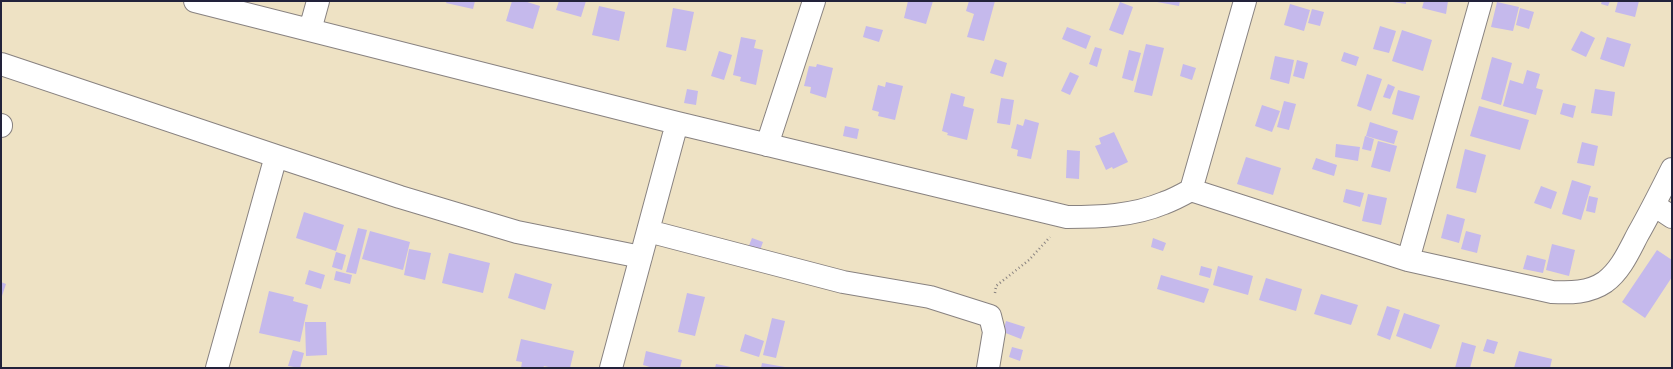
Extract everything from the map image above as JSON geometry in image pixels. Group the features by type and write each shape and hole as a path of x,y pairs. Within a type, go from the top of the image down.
{"street":[{"path":"196,1 677,123 1067,217 1100,217 1133,212 1163,204 1191,190 1408,260 1552,292 1571,293 1588,290 1604,282 1615,272 1663,211 1672,169"},
{"path":"310,30 318,1"},
{"path":"767,144 814,1"},
{"path":"1191,190 1245,1"},
{"path":"1408,260 1480,1"},
{"path":"1,64 400,197 517,232 641,257"},
{"path":"611,368 677,123"},
{"path":"217,368 276,156"},
{"path":"648,231 843,282 930,297 990,316 994,332 988,368"}],"path":[{"path":"990,316 996,286 1029,260 1067,217"}],"building":[{"path":"447,1 475,1 473,9 446,3"},
{"path":"512,1 524,1 540,6 533,29 506,21"},
{"path":"559,1 586,1 581,17 556,10"},
{"path":"908,1 933,1 926,24 904,18"},
{"path":"969,1 995,1 984,41 967,37 974,14 966,11"},
{"path":"1157,1 1180,1 1179,6"},
{"path":"1386,1 1406,1 1406,4"},
{"path":"1424,1 1448,1 1446,14 1422,8"},
{"path":"1602,1 1610,1 1608,6 1601,4"},
{"path":"1618,1 1639,1 1635,17 1615,12"},
{"path":"1120,2 1133,7 1123,35 1109,30"},
{"path":"1497,2 1519,7 1513,31 1491,27"},
{"path":"1290,4 1310,10 1304,31 1284,25"},
{"path":"599,6 625,12 619,41 592,35"},
{"path":"673,8 694,12 686,51 666,47"},
{"path":"1520,8 1534,12 1529,29 1516,25"},
{"path":"1312,9 1324,12 1320,26 1308,23"},
{"path":"866,26 883,30 879,42 863,37"},
{"path":"1380,26 1396,31 1389,53 1373,49"},
{"path":"1067,27 1091,36 1086,49 1062,39"},
{"path":"1402,30 1432,40 1423,71 1392,61"},
{"path":"1581,31 1595,38 1586,57 1571,50"},
{"path":"741,37 756,40 754,48 763,50 756,85 740,81 741,77 733,75"},
{"path":"1607,37 1631,44 1624,67 1600,59"},
{"path":"1146,44 1164,48 1152,96 1134,92"},
{"path":"1095,47 1102,49 1097,67 1089,64"},
{"path":"1129,50 1141,53 1133,81 1122,78"},
{"path":"719,51 732,55 724,80 711,76"},
{"path":"1344,52 1359,57 1356,66 1341,61"},
{"path":"1275,56 1294,60 1289,84 1270,79"},
{"path":"1492,57 1512,63 1501,105 1481,99"},
{"path":"995,59 1007,63 1003,77 990,73"},
{"path":"1297,60 1308,63 1304,79 1293,76"},
{"path":"817,64 833,68 826,98 810,93 811,87 804,86 809,66 816,67"},
{"path":"1183,64 1196,68 1192,80 1180,76"},
{"path":"1527,70 1540,74 1536,88 1543,90 1536,115 1503,106 1510,80 1523,84"},
{"path":"1070,72 1079,76 1070,95 1061,91"},
{"path":"1367,74 1382,79 1371,111 1357,106"},
{"path":"886,82 903,86 895,120 878,116 879,112 872,110 878,85 885,87"},
{"path":"1388,84 1395,87 1390,99 1383,97"},
{"path":"687,89 698,91 696,105 684,103"},
{"path":"1595,89 1615,92 1612,116 1591,113"},
{"path":"1398,90 1420,96 1413,120 1392,114"},
{"path":"951,93 965,97 963,106 974,109 967,140 947,135 948,133 942,131"},
{"path":"1001,98 1014,100 1010,125 997,123"},
{"path":"1284,101 1296,104 1289,130 1277,127"},
{"path":"1563,103 1576,106 1573,118 1560,114"},
{"path":"1262,105 1280,111 1272,132 1255,126"},
{"path":"1479,106 1529,120 1520,150 1470,136"},
{"path":"1025,119 1039,123 1031,159 1017,156 1018,150 1011,148 1017,124 1023,126"},
{"path":"1370,122 1398,131 1394,144 1366,136"},
{"path":"845,126 859,129 857,139 843,136"},
{"path":"1114,132 1128,162 1113,169 1112,167 1106,170 1095,146 1101,144 1099,138"},
{"path":"1365,136 1374,139 1371,151 1362,149"},
{"path":"1378,141 1397,146 1390,172 1371,167"},
{"path":"1582,142 1598,146 1594,166 1577,163"},
{"path":"1336,144 1360,147 1358,161 1335,157"},
{"path":"1465,149 1486,155 1476,193 1456,188"},
{"path":"1067,150 1080,151 1079,179 1066,178"},
{"path":"1246,157 1281,168 1273,195 1237,184"},
{"path":"1316,158 1337,165 1334,176 1312,169"},
{"path":"1572,180 1591,186 1581,220 1562,214"},
{"path":"1541,186 1557,192 1551,209 1534,203"},
{"path":"1346,189 1364,193 1360,207 1343,202"},
{"path":"1368,194 1387,198 1381,225 1362,221"},
{"path":"1589,196 1598,198 1595,213 1586,211"},
{"path":"304,212 344,225 336,251 296,238"},
{"path":"1447,214 1465,219 1459,243 1441,238"},
{"path":"358,228 367,230 356,274 346,272"},
{"path":"370,231 410,242 403,270 362,259"},
{"path":"1466,231 1481,235 1477,253 1461,249"},
{"path":"752,238 763,242 759,253 748,248"},
{"path":"1153,238 1166,243 1163,251 1151,247"},
{"path":"1552,244 1575,250 1569,276 1546,270"},
{"path":"409,249 431,253 425,280 404,275"},
{"path":"1657,250 1672,260 1672,277 1645,318 1622,302"},
{"path":"336,252 346,255 342,270 332,267"},
{"path":"449,253 490,263 483,293 442,283"},
{"path":"1527,255 1546,260 1543,273 1523,269"},
{"path":"1201,266 1212,269 1210,278 1199,275"},
{"path":"1218,266 1253,276 1248,295 1213,285"},
{"path":"309,270 325,275 321,289 305,284"},
{"path":"336,271 352,275 350,284 334,280"},
{"path":"515,273 552,284 545,310 508,298"},
{"path":"1161,275 1209,289 1204,303 1157,289"},
{"path":"1266,278 1302,289 1296,311 1259,300"},
{"path":"1,282 6,284 1,299"},
{"path":"269,291 294,297 293,301 308,305 300,342 259,333"},
{"path":"687,293 705,297 695,336 678,332"},
{"path":"1321,294 1358,305 1351,325 1314,314"},
{"path":"1387,306 1400,310 1390,340 1377,335"},
{"path":"1404,313 1440,325 1431,349 1396,336"},
{"path":"772,318 785,321 776,358 763,355"},
{"path":"1006,321 1025,327 1021,339 1003,332"},
{"path":"305,322 326,322 327,355 306,356"},
{"path":"745,334 764,341 759,357 740,351"},
{"path":"521,339 574,351 570,368 553,368 544,366 543,368 521,368 522,362 516,361"},
{"path":"1487,339 1498,342 1494,354 1483,351"},
{"path":"1462,342 1476,346 1470,368 1455,368"},
{"path":"1012,347 1023,350 1020,361 1009,357"},
{"path":"293,350 304,353 300,368 288,366"},
{"path":"646,351 682,360 680,368 653,368 643,365"},
{"path":"1519,351 1552,359 1550,368 1514,368"},
{"path":"762,363 785,367 785,368 761,368"},
{"path":"716,364 731,367 731,368 715,368"}]}
